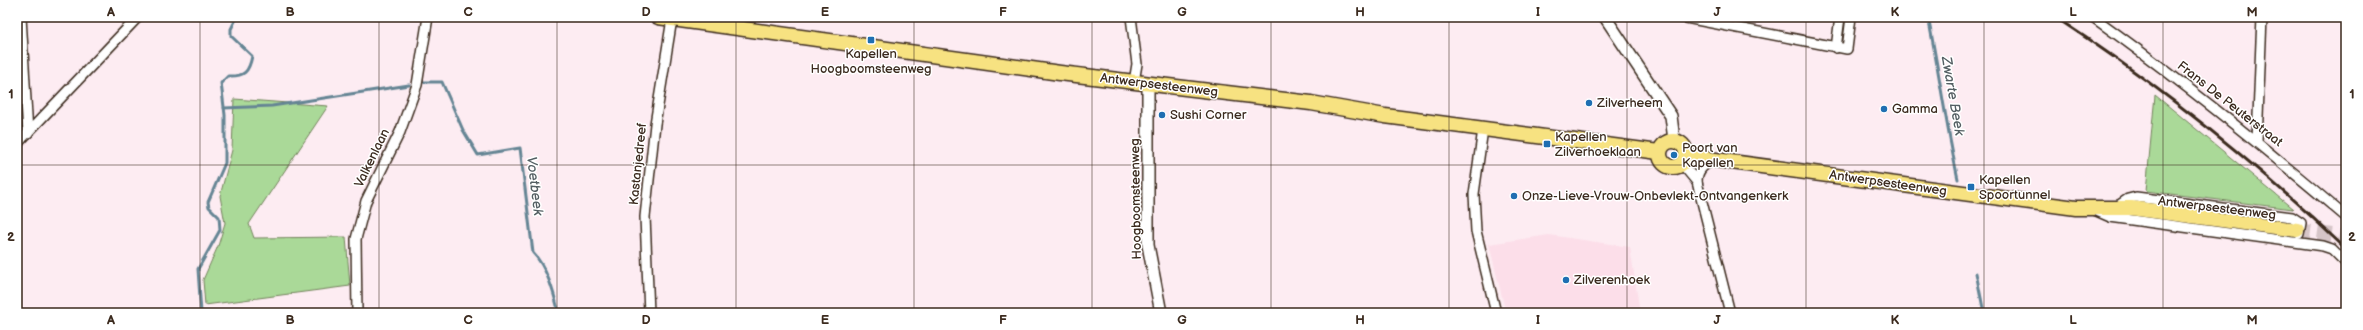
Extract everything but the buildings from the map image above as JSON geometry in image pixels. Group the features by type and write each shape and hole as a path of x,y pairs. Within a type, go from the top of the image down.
{"main road":[{"name":"Antwerpsesteenweg","path":"665,18 1060,73 1311,103 1385,116 1659,152"},
{"path":"1674,140 1685,147 1684,160 1674,167 1667,166 1661,160 1659,152 1666,142 1674,140"},
{"name":"Antwerpsesteenweg","path":"1684,160 1712,160 2091,209 2131,208 2296,236"}],"street":[{"path":"21,17 28,133"},
{"path":"17,144 138,17"},
{"name":"Valkenlaan","path":"358,313 356,239 366,201 400,132 416,85 428,17"},
{"path":"1131,17 1137,64 1134,82"},
{"path":"1605,17 1671,116 1674,140"},
{"path":"1681,17 1694,18 1836,48 1847,49 1851,17"},
{"path":"1836,48 1840,17"},
{"name":"Frans De Peuterstraat","path":"2093,17 2192,89 2257,141 2346,217"},
{"path":"2257,141 2262,17"},
{"name":"Kastanjedreef","path":"649,313 645,217 665,18"},
{"name":"Hoogboomsteenweg","path":"1148,83 1148,245 1153,278 1161,313"},
{"path":"1483,129 1474,194 1476,231 1496,313"},
{"path":"1684,160 1697,182"},
{"path":"1712,160 1701,168 1697,175 1697,182 1730,313"},
{"name":"Antwerpsesteenweg","path":"2091,209 2110,217 2296,236 2332,249 2346,263"}],"shaded area":[{"name":"Zilverenhoek","path":"1549,235 1630,247 1640,313 1506,313 1489,244"}],"green space":[{"path":"2155,95 2293,209 2146,191"},
{"path":"234,99 328,106 249,224 254,238 346,237 350,286 205,305 203,280 218,246 225,223 220,196 232,150"}],"waterway":[{"path":"201,313 198,269 220,230 219,217 209,207 208,202 225,163 225,115 221,83 228,76 238,76 245,72 249,66 252,56 231,36 231,29 237,17"},
{"name":"Zwarte Beek","path":"1928,17 1958,179"},
{"name":"Voetbeek","path":"424,82 442,82 463,130 478,155 520,148 533,253 546,273 559,313"},
{"name":"Voetbeek","path":"224,108 272,106 409,85"},
{"name":"Zwarte Beek","path":"1976,273 1984,313"}],"tunnel":[{"path":"2297,230 2346,237"}],"railway":[{"path":"2055,17 2132,70 2206,126 2277,186 2346,249"}],"place":[{"name":"Kapellen Hoogboomsteenweg","path":"871,40"},
{"name":"Zilverheem","path":"1589,103"},
{"name":"Gamma","path":"1884,109"},
{"name":"Sushi Corner","path":"1162,115"},
{"name":"Kapellen Zilverhoeklaan","path":"1547,144"},
{"name":"Poort van Kapellen","path":"1674,155"},
{"name":"Kapellen Spoortunnel","path":"1971,187"},
{"name":"Onze-Lieve-Vrouw-Onbevlekt-Ontvangenkerk","path":"1514,196"},
{"name":"Zilverenhoek","path":"1566,280"}]}
